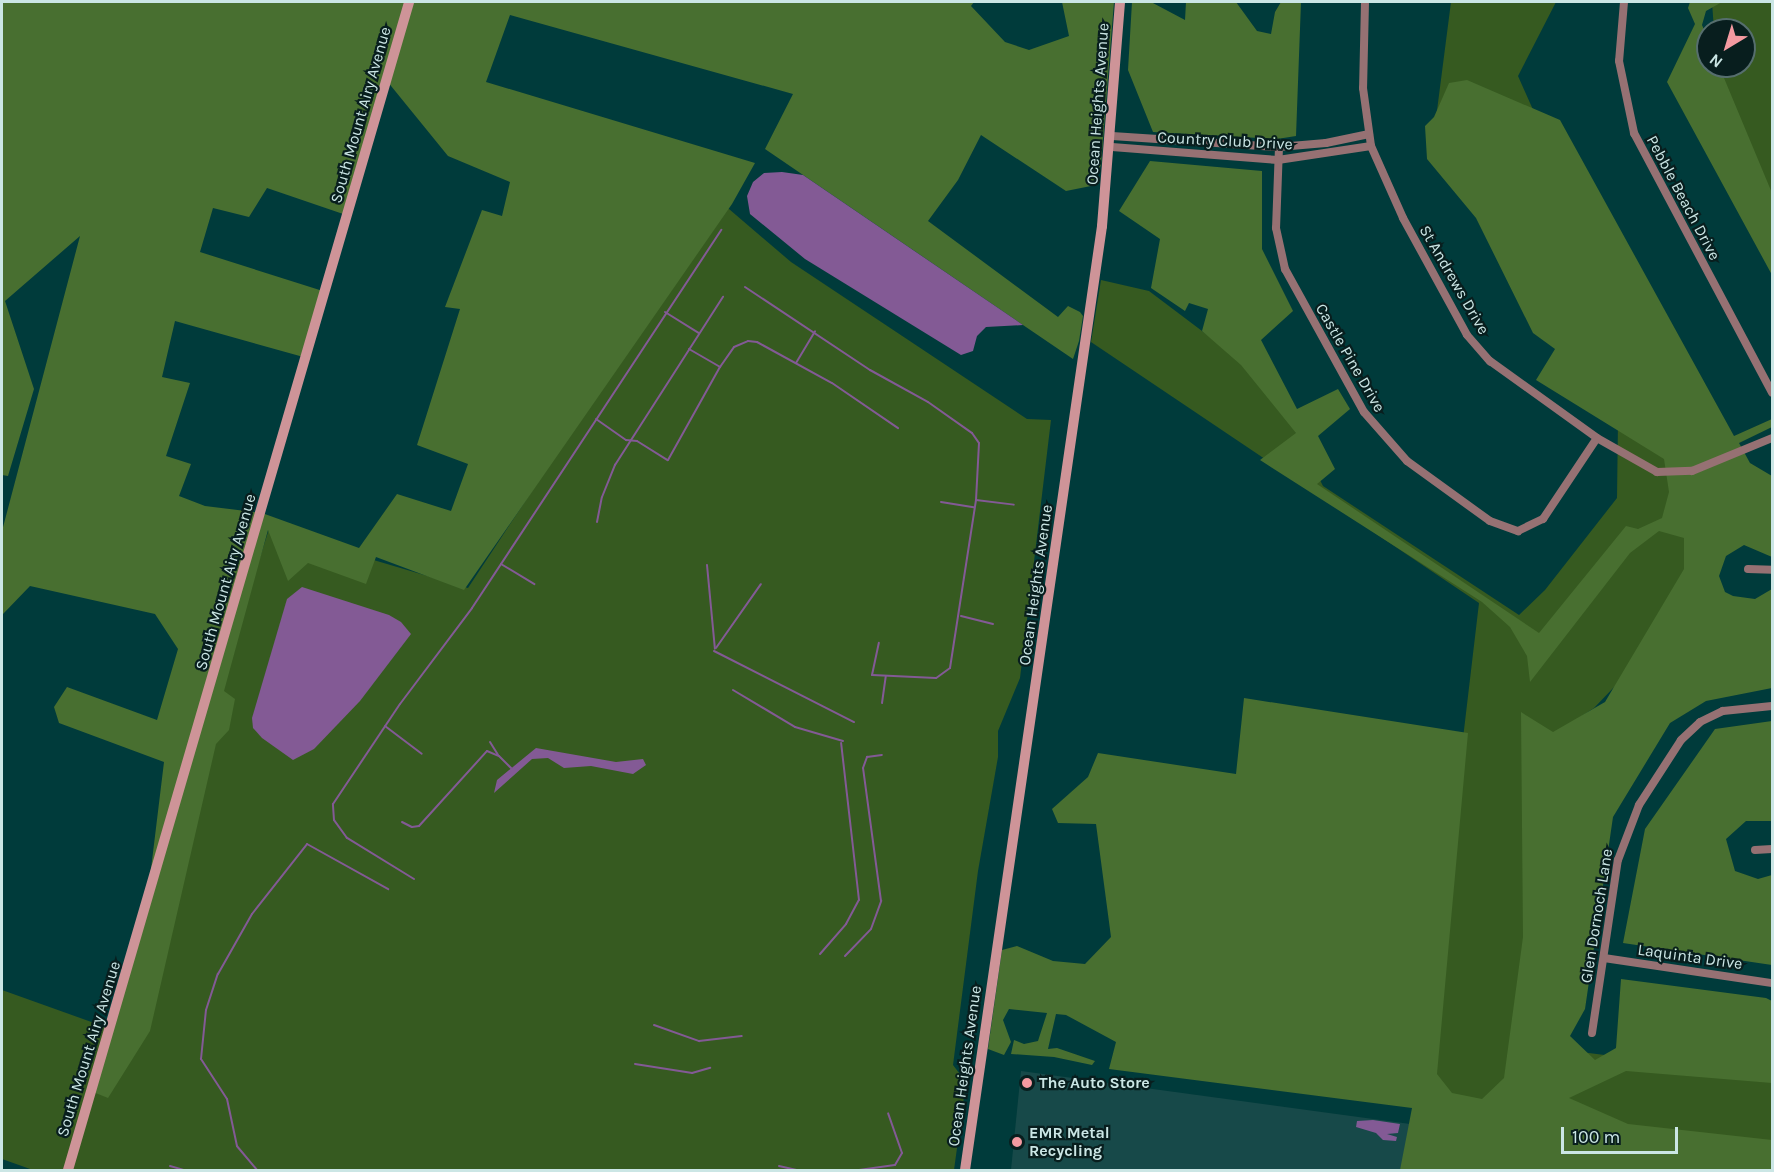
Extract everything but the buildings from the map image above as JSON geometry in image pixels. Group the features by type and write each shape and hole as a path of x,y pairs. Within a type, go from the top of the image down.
{"street":[{"name":"South Mount Airy Avenue","path":"68,1170 409,2"},
{"name":"Ocean Heights Avenue","path":"965,1170 1112,142 1120,2"},
{"name":"St Andrews Drive","path":"1365,2 1363,88 1371,146 1403,218 1467,335 1503,374 1644,467 1668,473 1707,466 1773,438"},
{"name":"Pebble Beach Drive","path":"1624,2 1619,69 1634,133 1773,393"},
{"name":"Country Club Drive","path":"1112,142 1279,147 1326,143 1369,134"},
{"name":"Country Club Drive","path":"1112,142 1278,160 1371,146"},
{"name":"Castle Pine Drive","path":"1279,147 1275,228 1290,279 1364,412 1417,470 1490,521 1518,531 1543,519 1597,438"},
{"path":"1748,569 1773,570"},
{"name":"Glen Dornoch Lane","path":"1592,1033 1616,867 1625,834 1639,805 1681,740 1700,722 1716,714 1773,706"},
{"path":"1755,850 1773,849"},
{"name":"Laquinta Drive","path":"1604,958 1773,983"}],"shaded area":[{"path":"782,172 803,175 1023,325 986,327 977,336 973,351 961,355 805,259 750,214 747,196 753,182 764,173"},
{"path":"302,587 389,615 401,622 411,634 360,701 314,749 293,760 262,738 253,728 252,718 287,599"},
{"path":"536,748 616,762 643,759 646,765 633,774 591,766 564,768 548,758 532,759 494,793 497,780"},
{"path":"1021,1071 1410,1124 1403,1170 1011,1170"},
{"path":"1373,1120 1400,1124 1398,1133 1387,1134 1397,1137 1396,1141 1383,1140 1376,1133 1356,1127 1357,1121"}],"green space":[{"path":"2,2 974,2 971,6 1005,42 1029,50 1069,36 1062,2 1114,2 1101,165 1091,186 1066,191 981,135 958,180 928,221 1058,317 1068,306 1080,312 1083,316 1073,359 765,149 793,94 510,15 486,82 755,163 732,204 464,590 376,557 366,584 308,563 288,581 268,530 224,691 235,699 229,730 216,744 150,1031 108,1098 93,1092 146,910 164,762 59,723 54,707 67,687 157,720 178,649 155,614 30,586 3,614 2,609 2,531 80,236 5,301 34,389 8,476 2,475","holes":["387,81 448,156 510,182 502,216 482,210 445,307 460,309 417,445 468,464 451,511 397,494 359,548 262,513 205,506 179,496 191,464 166,456 190,383 162,377 175,321 307,358 326,292 200,252 213,208 249,217 267,188 349,216"]},
{"path":"1132,2 1151,2 1185,20 1186,2 1236,2 1257,31 1271,34 1275,12 1281,2 1301,2 1296,136 1277,139 1153,132 1128,70"},
{"path":"1451,2 1556,2 1518,76 1577,208 1715,493 1665,634 1594,708 1531,749 1541,1047 1772,1076 1772,1160 1419,1111 1479,603 1091,342 1101,280 1149,291 1271,383 1323,486 1519,615 1545,590 1617,498 1618,421 1435,126"},
{"path":"1690,2 1722,2 1706,11 1704,18 1696,18 1696,78 1724,78 1772,193 1772,275 1667,82 1695,24 1688,8"},
{"path":"1712,2 1772,2 1772,210 1722,78 1756,78 1756,18 1713,18"},
{"path":"1467,80 1560,120 1734,436 1772,419 1772,427 1739,443 1750,463 1772,476 1772,557 1744,545 1726,556 1719,576 1725,592 1733,596 1755,599 1772,589 1772,688 1706,701 1670,723 1613,817 1585,1009 1570,1036 1595,1060 1616,1048 1621,979 1766,998 1772,1001 1772,1083 1626,1071 1569,1098 1628,1124 1772,1140 1772,1170 1400,1170 1412,1108 1109,1069 1116,1042 1066,1015 1056,1014 1048,1049 1057,1048 1095,1061 1092,1065 1054,1057 1011,1054 1014,1040 1024,1044 1038,1041 1047,1013 1009,1009 1003,1020 1011,1042 1004,1055 988,1049 1002,950 1017,946 1053,961 1085,964 1111,937 1096,824 1058,823 1052,809 1088,777 1098,753 1236,774 1244,698 1468,733 1437,1074 1452,1093 1482,1099 1504,1078 1523,937 1521,712 1553,732 1605,702 1684,569 1684,538 1659,531 1630,553 1530,682 1527,656 1510,627 1482,602 1260,460 1296,433 1241,365 1202,331 1208,309 1189,303 1185,311 1151,288 1160,239 1119,211 1150,161 1262,171 1262,249 1293,311 1261,340 1297,409 1338,389 1350,409 1318,436 1335,469 1317,484 1539,633 1626,526 1638,529 1662,518 1669,492 1664,459 1536,380 1555,349 1533,333 1476,218 1427,159 1425,126 1434,117 1449,83"},
{"path":"722,203 791,262 1027,419 1051,420 1020,678 998,731 998,757 978,871 953,1065 966,1082 954,1170 33,1170 2,1159 2,990 111,1029 269,529 468,588"},
{"path":"1772,721 1772,821 1746,821 1726,839 1735,871 1758,879 1772,875 1772,965 1623,943 1645,829 1715,729"}],"waterway":[{"path":"414,879 347,838 334,820 333,804 400,704 472,608 721,230"},
{"path":"745,287 870,370 928,402 972,433 979,443 976,500 950,668 936,678 872,675 879,643"},
{"path":"597,522 602,497 615,465 723,297"},
{"path":"665,312 699,333"},
{"path":"796,363 815,331"},
{"path":"596,419 626,440 637,441 668,460 720,367 734,347 748,341 757,342 832,383 898,428"},
{"path":"689,349 720,367"},
{"path":"976,500 1014,505"},
{"path":"941,502 974,507"},
{"path":"501,564 534,584"},
{"path":"707,565 715,649"},
{"path":"716,648 761,584"},
{"path":"961,616 993,624"},
{"path":"714,651 854,722"},
{"path":"882,703 886,676"},
{"path":"733,690 795,727 843,741"},
{"path":"385,726 422,754"},
{"path":"490,742 498,755"},
{"path":"820,954 846,924 859,900 841,743"},
{"path":"402,822 412,827 419,826 487,751 499,756 511,768"},
{"path":"845,956 871,929 881,901 863,768 867,757 882,755"},
{"path":"257,1170 237,1146 227,1099 201,1059 206,1010 218,974 252,914 307,844 388,889"},
{"path":"654,1025 699,1041 742,1036"},
{"path":"635,1064 692,1073 710,1068"},
{"path":"859,1170 895,1165 902,1153 888,1113"},
{"path":"170,1166 184,1170"},
{"path":"779,1166 797,1170"}],"place":[{"name":"The Auto Store","path":"1027,1083"},
{"name":"EMR Metal Recycling","path":"1017,1142"}]}
